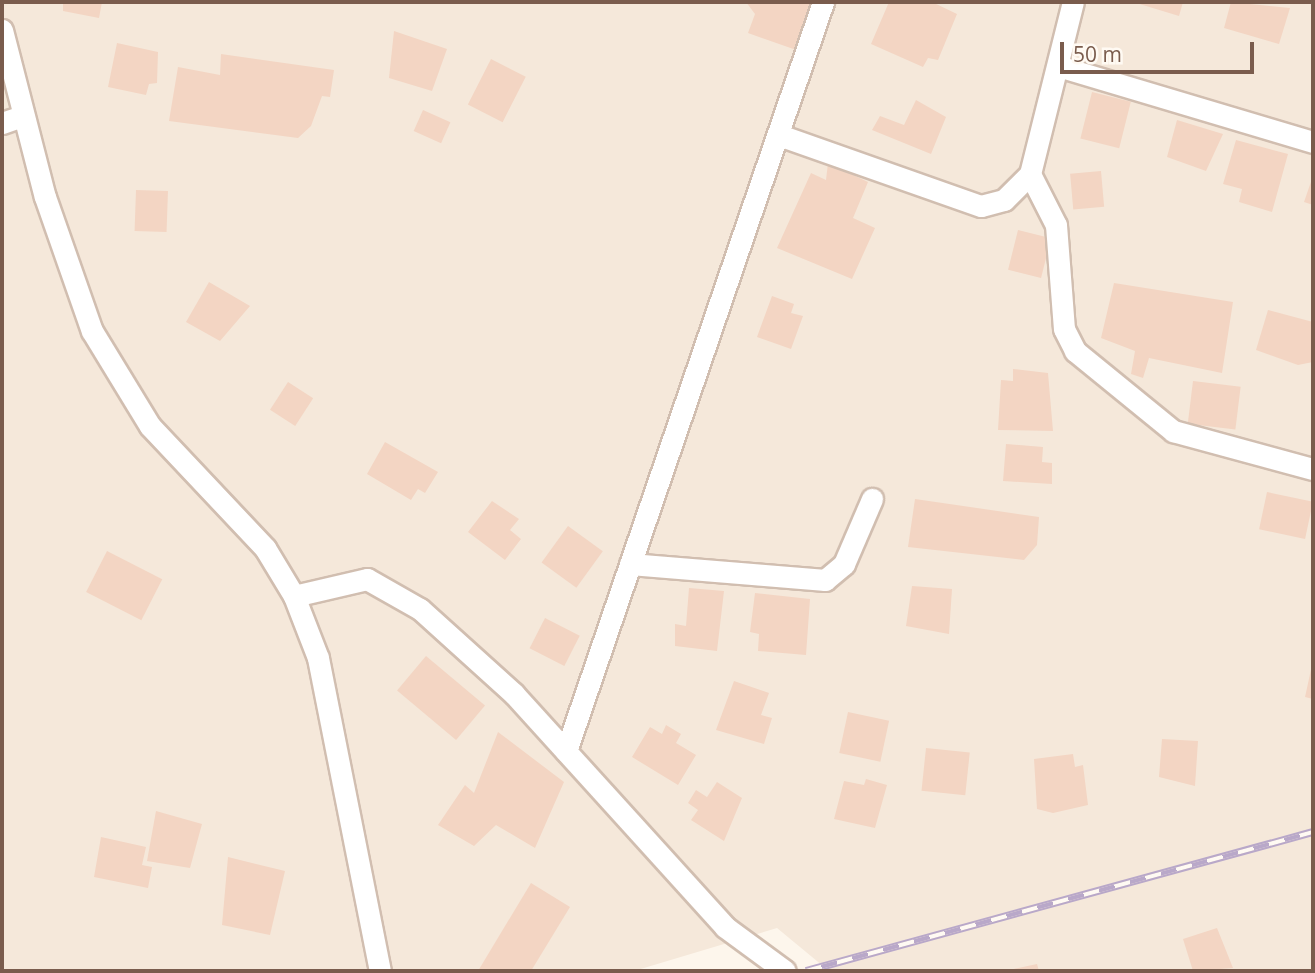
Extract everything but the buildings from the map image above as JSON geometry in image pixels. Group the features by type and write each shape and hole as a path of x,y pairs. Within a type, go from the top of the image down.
{"street":[{"path":"566,751 823,2"},
{"path":"779,135 981,206 1004,200 1030,174 1073,2"},
{"path":"2,30 22,116 74,284 119,379 180,463 265,548 294,596 318,658 380,971"},
{"path":"1058,66 1313,142"},
{"path":"2,123 22,116"},
{"path":"1030,174 1056,225 1063,329 1075,351 1173,431 1313,469"},
{"path":"630,564 825,580 844,564 872,499"},
{"path":"294,596 350,579 387,587 449,635 566,751 725,927 785,971"}],"shaded area":[{"path":"2,2 1313,2 1313,971 829,971 777,928 634,971 2,971"}],"railway":[{"path":"806,971 1313,832"}]}
